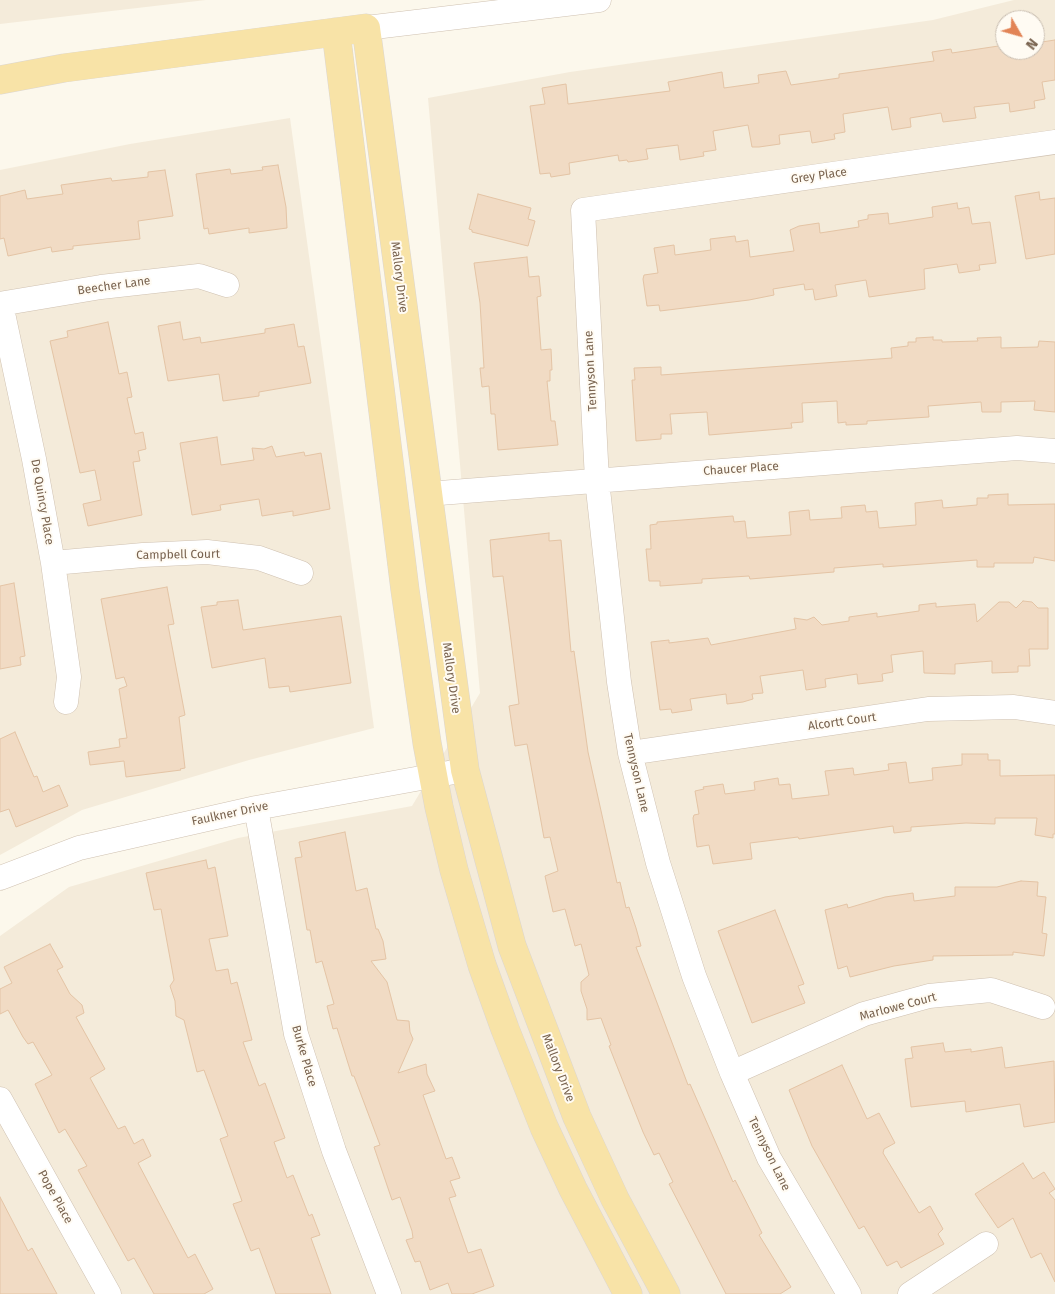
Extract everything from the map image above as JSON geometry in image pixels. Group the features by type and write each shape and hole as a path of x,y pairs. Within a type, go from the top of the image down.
{"main road":[{"path":"0,80 64,68 366,28"},
{"name":"Mallory Drive","path":"366,28 465,770 512,946 577,1117 616,1199 666,1294"},
{"path":"336,32 404,590 433,776 454,870 482,964 505,1030 548,1136 628,1294"}],"street":[{"path":"366,28 599,0"},
{"name":"Grey Place","path":"582,210 1055,142"},
{"name":"Tennyson Lane","path":"582,210 597,480 619,682 630,753 666,891 694,976 732,1073 769,1158 848,1294"},
{"name":"Beecher Lane","path":"0,304 101,287 199,276 227,285"},
{"name":"De Quincy Place","path":"0,304 34,460 53,563 69,677 66,702"},
{"name":"Chaucer Place","path":"427,494 1017,448 1055,451"},
{"name":"Campbell Court","path":"53,563 143,555 207,552 259,558 301,573"},
{"name":"Alcortt Court","path":"630,753 928,709 1014,707 1055,713"},
{"name":"Faulkner Drive","path":"0,878 79,848 256,808 465,770"},
{"name":"Burke Place","path":"256,808 296,1034 334,1151 389,1294"},
{"name":"Marlowe Court","path":"732,1073 864,1014 929,996 991,990 1043,1007"},
{"name":"Pope Place","path":"0,1099 109,1294"},
{"path":"910,1294 986,1244"}],"shaded area":[{"path":"0,0 206,0 0,24"},
{"path":"1014,0 1055,0 1055,1294 0,1294 0,936 69,887 238,838 412,806 480,693 428,98 570,72 933,20"},
{"path":"290,118 374,728 249,760 82,810 0,855 0,170 130,144"}],"building":[{"path":"1055,40 1055,80 1042,82 1045,99 1034,101 1035,108 1010,112 1009,103 974,107 976,118 943,122 941,113 910,118 911,127 892,130 888,107 843,114 845,132 834,134 835,139 812,143 810,131 779,135 780,144 759,147 752,147 748,125 713,131 716,150 703,152 704,156 680,160 678,145 646,149 648,159 628,162 627,160 619,161 618,155 569,163 570,174 551,177 550,173 540,174 530,106 545,104 542,88 566,84 568,104 670,91 668,82 722,72 724,88 759,83 758,75 786,71 791,85 839,78 839,74 934,61 932,52 951,49 952,53 995,47 995,60 1045,60 1045,42"},
{"path":"278,165 286,207 287,228 249,233 249,228 209,234 208,228 204,229 196,174 230,169 231,174 263,170 262,167"},
{"path":"165,170 173,216 138,221 140,239 73,246 73,249 52,252 51,247 8,256 4,238 0,239 0,196 25,190 27,199 63,194 61,185 111,178 112,181 148,177 148,172"},
{"path":"1039,192 1040,200 1055,198 1055,254 1026,259 1015,196"},
{"path":"478,194 531,208 528,219 535,221 528,246 472,232 469,229"},
{"path":"957,203 958,209 969,207 972,224 990,222 996,263 979,265 980,270 959,273 957,264 924,269 925,289 869,297 866,280 835,285 837,296 815,300 813,289 805,290 804,284 773,289 774,295 749,300 660,311 659,305 647,306 643,279 644,275 658,273 654,248 674,245 675,255 711,250 710,239 735,236 736,242 748,240 750,257 794,251 790,230 799,226 819,223 820,233 859,227 858,221 868,219 868,215 888,213 889,224 933,217 932,207"},
{"path":"527,257 529,277 539,276 541,296 537,297 541,350 551,349 552,370 550,370 550,381 547,381 551,421 555,421 558,445 498,450 495,414 491,414 489,386 482,387 480,368 484,368 480,303 474,263"},
{"path":"108,322 119,374 127,372 132,397 127,398 135,434 143,432 146,449 138,451 140,461 133,462 142,515 88,526 83,504 101,500 95,470 80,473 50,341 68,337 67,331"},
{"path":"180,322 183,340 200,337 201,343 265,333 265,329 294,324 298,347 304,346 311,383 259,392 259,396 223,401 219,374 168,381 158,326"},
{"path":"933,337 933,340 942,340 942,342 978,341 977,338 1001,337 1001,348 1038,347 1039,341 1055,342 1055,412 1034,410 1035,401 1001,402 1001,412 982,412 981,402 928,406 929,417 867,421 867,424 846,425 846,422 838,423 837,401 802,403 803,422 791,423 792,428 709,435 707,412 670,414 672,434 661,434 661,439 636,441 632,380 635,380 634,368 661,367 661,375 892,358 891,348 908,346 908,342 916,342 916,338"},
{"path":"217,437 221,465 254,460 252,448 264,449 272,446 276,457 304,452 305,456 321,453 330,509 293,516 293,511 262,516 259,499 220,505 221,510 192,515 180,443"},
{"path":"1008,494 1008,505 1055,504 1055,561 1034,557 1033,563 994,563 994,567 977,567 977,560 883,567 883,564 834,568 834,572 750,579 749,576 702,579 702,583 660,586 660,581 649,581 646,549 651,549 650,525 657,524 657,522 733,516 734,522 745,521 747,538 791,535 789,512 809,510 810,520 842,518 841,507 865,505 866,512 877,511 879,528 916,525 915,503 942,500 943,508 977,505 977,498 988,498 988,495"},
{"path":"549,533 549,541 561,540 571,652 574,651 588,752 617,883 620,882 626,908 629,907 641,946 636,947 688,1085 690,1084 733,1182 735,1180 762,1233 759,1235 791,1287 780,1294 726,1294 669,1184 673,1182 659,1153 654,1155 643,1132 609,1046 611,1045 601,1018 587,1020 587,1009 581,991 581,982 589,975 581,944 575,946 565,909 553,912 545,876 558,871 550,837 544,838 527,744 515,746 509,706 519,704 503,576 493,577 490,540"},
{"path":"14,583 25,656 20,657 21,665 0,669 0,586"},
{"path":"167,587 174,624 168,625 185,715 179,717 185,768 126,777 124,761 90,765 88,752 120,747 119,739 127,738 119,689 127,686 124,677 116,679 101,599"},
{"path":"238,600 243,630 341,616 351,683 290,692 289,686 269,688 265,658 212,668 201,607 217,605 217,602"},
{"path":"1023,601 1032,602 1038,608 1048,608 1048,649 1029,649 1030,666 1018,666 1018,672 992,673 992,661 955,664 955,674 924,673 923,651 891,655 893,672 882,674 883,681 858,684 857,674 825,679 826,687 806,690 803,670 760,676 763,693 752,694 753,699 743,702 727,704 726,694 690,699 692,710 672,713 671,709 660,710 651,642 669,640 669,643 708,638 711,645 796,629 794,618 807,620 814,617 822,625 849,621 849,617 877,613 877,617 919,611 919,605 936,603 936,607 975,604 977,622 999,602 1009,602 1016,608"},
{"path":"15,732 34,777 37,776 43,792 59,785 68,806 16,827 9,809 0,812 0,739"},
{"path":"962,754 988,754 988,760 1000,760 1000,776 1055,775 1055,834 1053,834 1053,838 1035,835 1037,818 995,818 995,824 966,823 911,827 911,831 894,833 893,826 799,839 798,837 750,843 752,859 713,864 709,845 697,847 693,818 694,815 699,814 695,791 704,789 703,787 723,784 725,794 755,790 754,782 778,778 779,785 790,784 792,799 829,795 825,771 853,768 854,775 889,770 888,764 906,762 909,783 933,780 932,768 962,765"},
{"path":"345,832 356,891 367,888 376,929 378,929 383,941 386,959 371,961 387,982 397,1020 409,1021 413,1039 398,1073 426,1064 427,1074 435,1091 423,1095 446,1159 452,1157 460,1178 450,1181 456,1196 449,1198 468,1253 481,1249 494,1286 472,1294 452,1294 448,1283 430,1290 420,1261 415,1262 406,1240 413,1238 412,1231 400,1197 392,1200 374,1147 380,1145 354,1076 352,1076 337,1028 333,1029 327,1006 334,1004 322,961 316,963 310,930 307,930 295,858 302,857 299,842"},
{"path":"206,860 208,869 215,867 228,936 209,939 216,971 228,969 231,984 237,982 252,1040 243,1042 259,1086 265,1083 285,1138 274,1142 287,1178 293,1175 309,1216 312,1214 320,1235 311,1238 331,1294 276,1294 259,1248 251,1251 233,1204 242,1201 220,1139 228,1136 204,1070 197,1072 184,1020 176,1016 175,1001 170,986 174,980 161,909 154,910 146,873"},
{"path":"1021,881 1038,882 1037,896 1046,897 1042,933 1047,934 1044,956 1013,952 1013,955 933,956 933,960 894,966 850,977 847,966 838,969 825,910 847,904 848,908 885,897 913,893 914,901 955,896 955,887 997,887"},
{"path":"775,910 804,984 798,986 805,1003 752,1023 718,931"},
{"path":"50,944 63,967 57,970 70,994 82,1005 84,1013 76,1017 105,1069 90,1078 118,1129 125,1126 134,1144 143,1139 151,1156 138,1163 188,1258 195,1254 213,1289 204,1294 154,1294 134,1258 128,1261 78,1170 87,1166 65,1129 59,1133 35,1084 52,1075 33,1042 28,1044 8,1010 0,1014 0,989 12,983 4,967"},
{"path":"943,1043 945,1052 971,1049 971,1052 1002,1047 1005,1068 1054,1061 1055,1122 1024,1127 1020,1104 966,1112 965,1101 911,1107 905,1059 913,1058 911,1047"},
{"path":"842,1065 867,1119 879,1113 895,1143 884,1149 883,1153 919,1213 930,1206 943,1229 938,1234 944,1244 901,1268 897,1261 887,1266 864,1226 859,1229 812,1146 789,1090"},
{"path":"1023,1163 1033,1179 1044,1172 1055,1189 1049,1193 1055,1200 1055,1282 1041,1253 1031,1258 1013,1218 998,1228 975,1194"},
{"path":"0,1197 28,1251 32,1248 57,1294 0,1294"}]}
